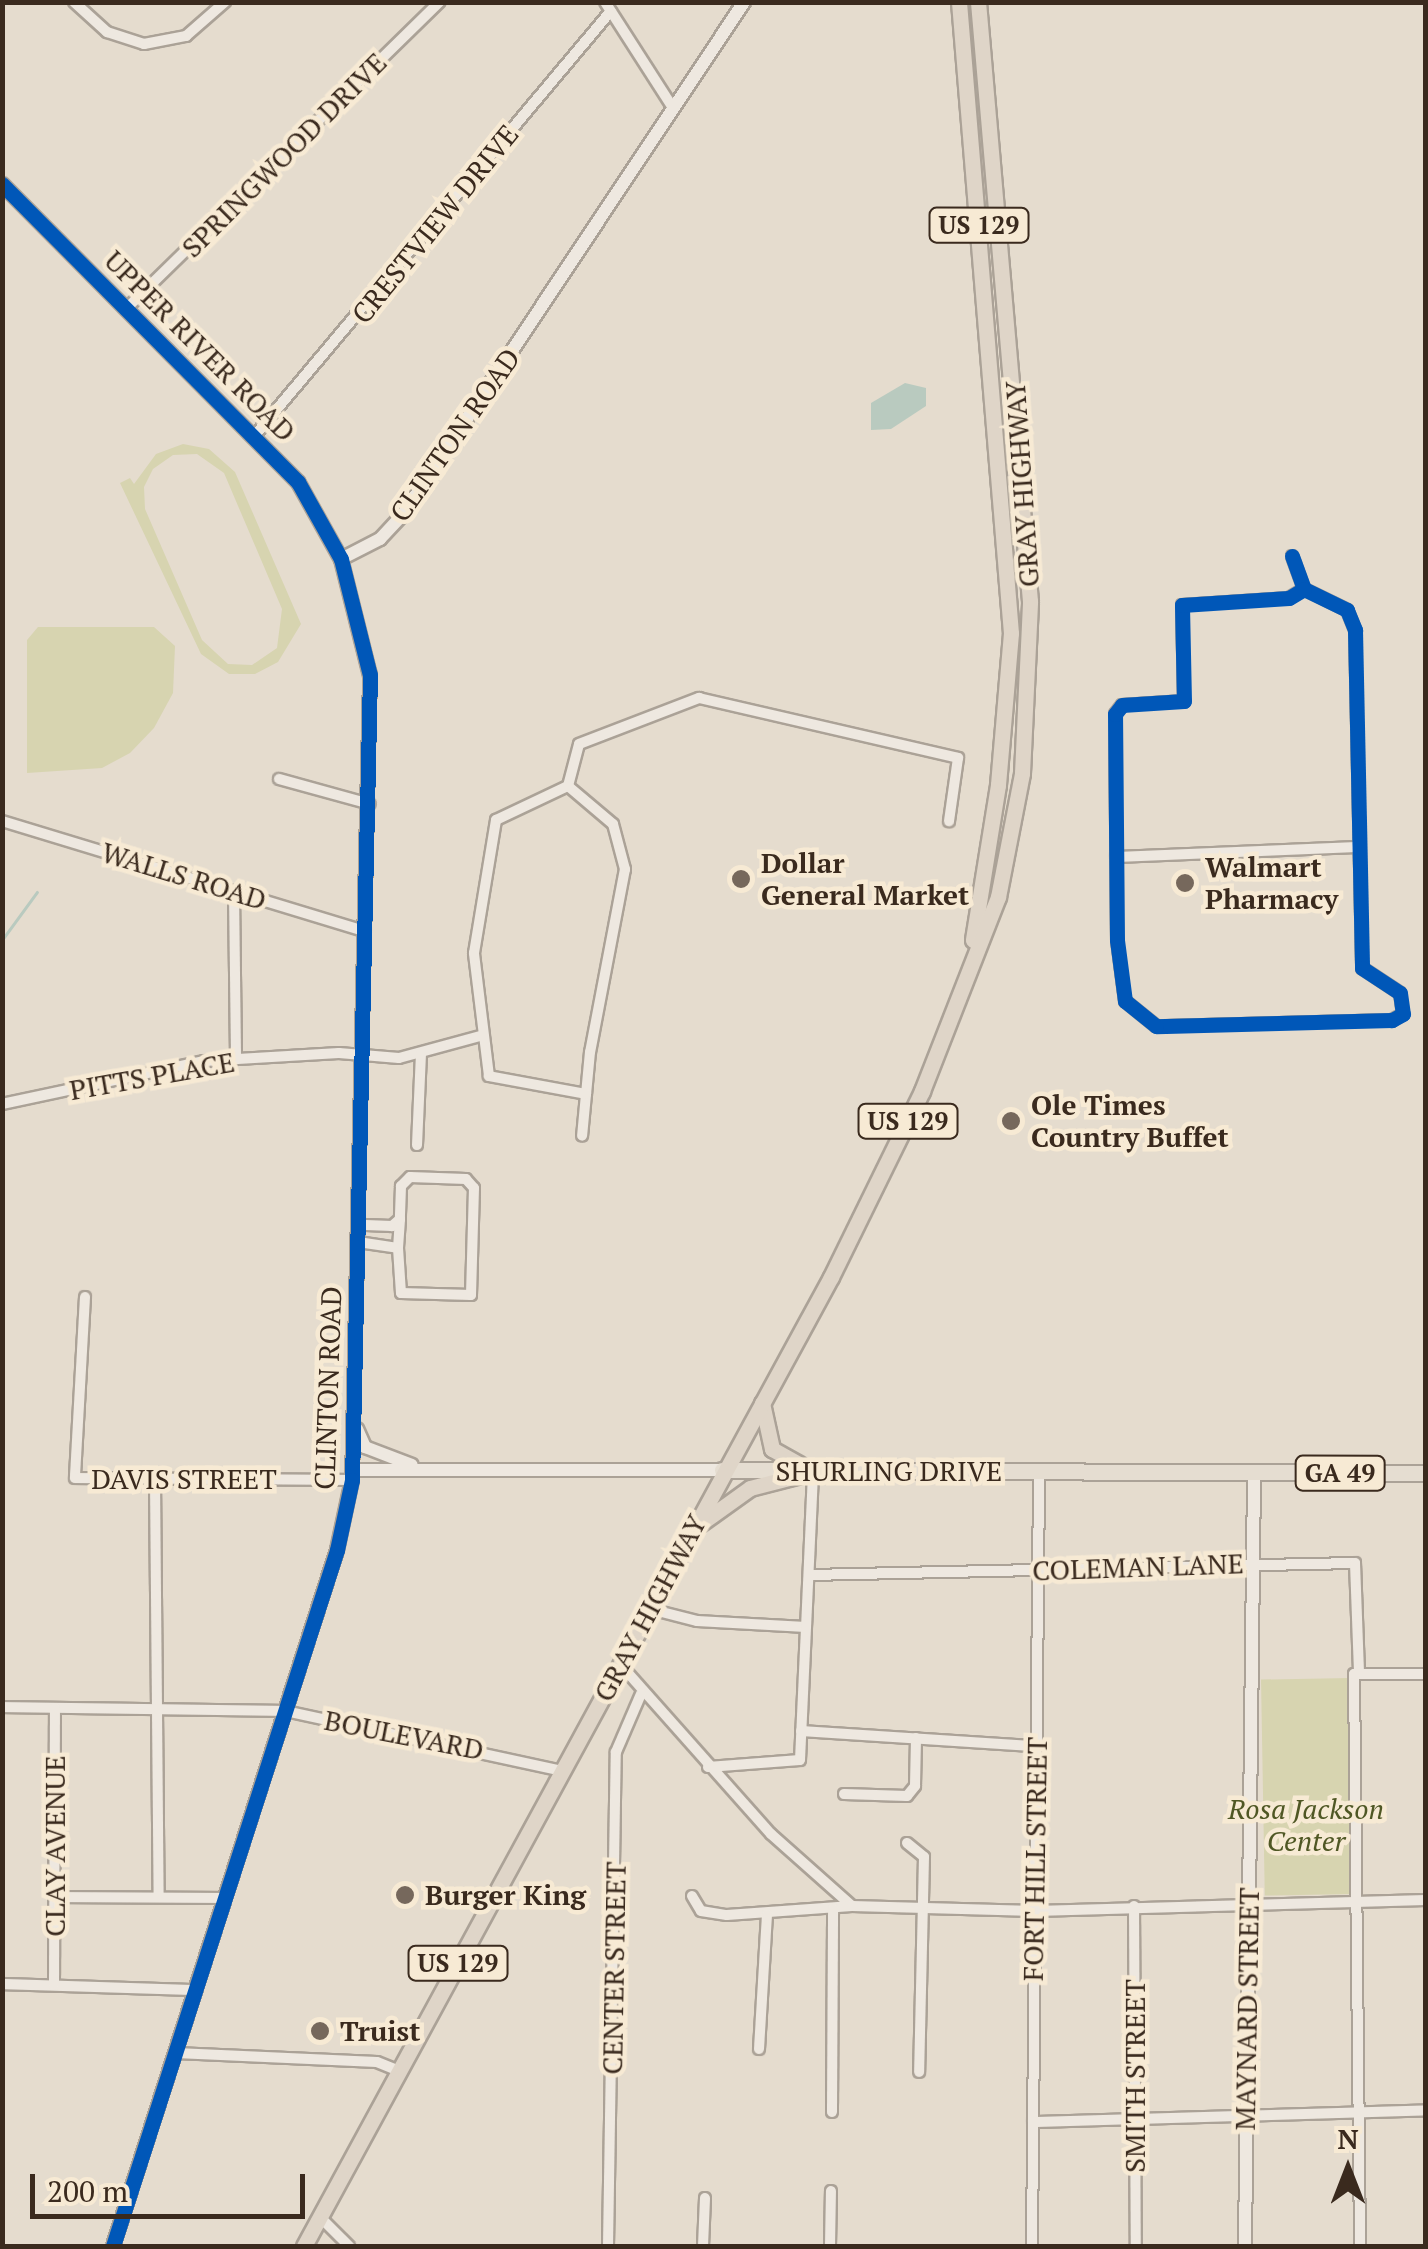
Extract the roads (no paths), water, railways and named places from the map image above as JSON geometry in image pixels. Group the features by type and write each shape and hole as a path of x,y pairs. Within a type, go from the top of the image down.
{"highway":[{"name":"GRAY HIGHWAY","path":"958,2 1011,633 998,785 970,959"},
{"name":"GRAY HIGHWAY","path":"304,2246 889,1162 944,1040 970,959 998,898 1009,848 1031,647 1023,468 978,2"},
{"path":"762,1403 772,1450 813,1472"},
{"name":"GA 49","path":"694,1528 750,1488 813,1472"}],"main road":[{"name":"SHURLING DRIVE","path":"722,1470 1426,1473"}],"street":[{"path":"74,2 107,32 144,44 186,36 225,2"},
{"name":"SPRINGWOOD DRIVE","path":"128,307 438,2"},
{"name":"CLINTON ROAD","path":"113,2246 342,1533 352,1475 370,804 368,652 341,559 380,538 404,513 744,2"},
{"path":"608,7 673,108"},
{"name":"CRESTVIEW DRIVE","path":"256,434 608,7"},
{"name":"UPPER RIVER ROAD","path":"2,184 256,434 304,490 341,559"},
{"path":"1292,556 1304,590 1347,610 1355,630 1362,968 1400,993 1403,1014 1392,1020 1156,1026 1126,1001 1116,858 1115,714 1122,704 1184,701 1182,604 1290,598 1304,590"},
{"path":"568,786 579,744 699,698 958,758 949,822"},
{"path":"279,779 370,804"},
{"path":"568,786 496,820 474,952 480,1036 494,1082 586,1094"},
{"path":"568,786 613,824 626,868 582,1136"},
{"name":"WALLS ROAD","path":"2,820 365,931"},
{"path":"1116,858 1358,847"},
{"path":"234,892 236,1060"},
{"name":"PITTS PLACE","path":"2,1104 236,1060 421,1053 480,1036"},
{"path":"417,1145 421,1053"},
{"path":"410,1178 472,1183 471,1295 401,1293 398,1248 401,1186 410,1178"},
{"path":"358,1225 392,1226 400,1219"},
{"path":"358,1242 398,1248"},
{"name":"DAVIS STREET","path":"85,1298 75,1478 352,1475"},
{"path":"354,1424 365,1447 428,1470"},
{"name":"SHURLING DRIVE","path":"352,1475 428,1470 722,1470"},
{"name":"FORT HILL STREET","path":"1032,2246 1040,1471"},
{"path":"708,1767 795,1764 802,1731 813,1472"},
{"name":"MAYNARD STREET","path":"1246,2246 1254,1472"},
{"path":"155,1480 159,1897"},
{"name":"COLEMAN LANE","path":"808,1575 1038,1572 1252,1562 1360,1566 1356,1674"},
{"path":"650,1609 686,1619 806,1627"},
{"path":"620,1664 641,1694 708,1767 852,1906"},
{"path":"1360,2246 1356,1674 1426,1674"},
{"name":"CENTER STREET","path":"608,2246 616,1752 641,1694"},
{"name":"BOULEVARD","path":"2,1707 286,1712 562,1771"},
{"name":"CLAY AVENUE","path":"54,1985 56,1708"},
{"path":"802,1731 1036,1746"},
{"path":"844,1794 907,1796 914,1786 916,1738"},
{"path":"907,1844 924,1856 919,2072"},
{"path":"692,1896 706,1914 766,1914 852,1906 1035,1910 1248,1900 1426,1900"},
{"path":"54,1897 225,1898"},
{"name":"SMITH STREET","path":"1134,1906 1136,2246"},
{"path":"832,2112 833,1909"},
{"path":"758,2050 766,1914"},
{"path":"2,1984 196,1990"},
{"path":"176,2052 377,2062 400,2072"},
{"path":"1033,2122 1426,2110"},
{"path":"830,2246 831,2190"},
{"path":"703,2246 705,2198"},
{"path":"320,2217 348,2246"}],"waterway":[{"path":"2,940 37,892"}],"place":[{"name":"Dollar General Market","path":"741,879"},
{"name":"Walmart Pharmacy","path":"1185,883"},
{"name":"Ole Times Country Buffet","path":"1011,1121"},
{"name":"Burger King","path":"405,1895"},
{"name":"Truist","path":"320,2031"}],"park label":[{"name":"Rosa Jackson Center","path":"1306,1825"}]}
